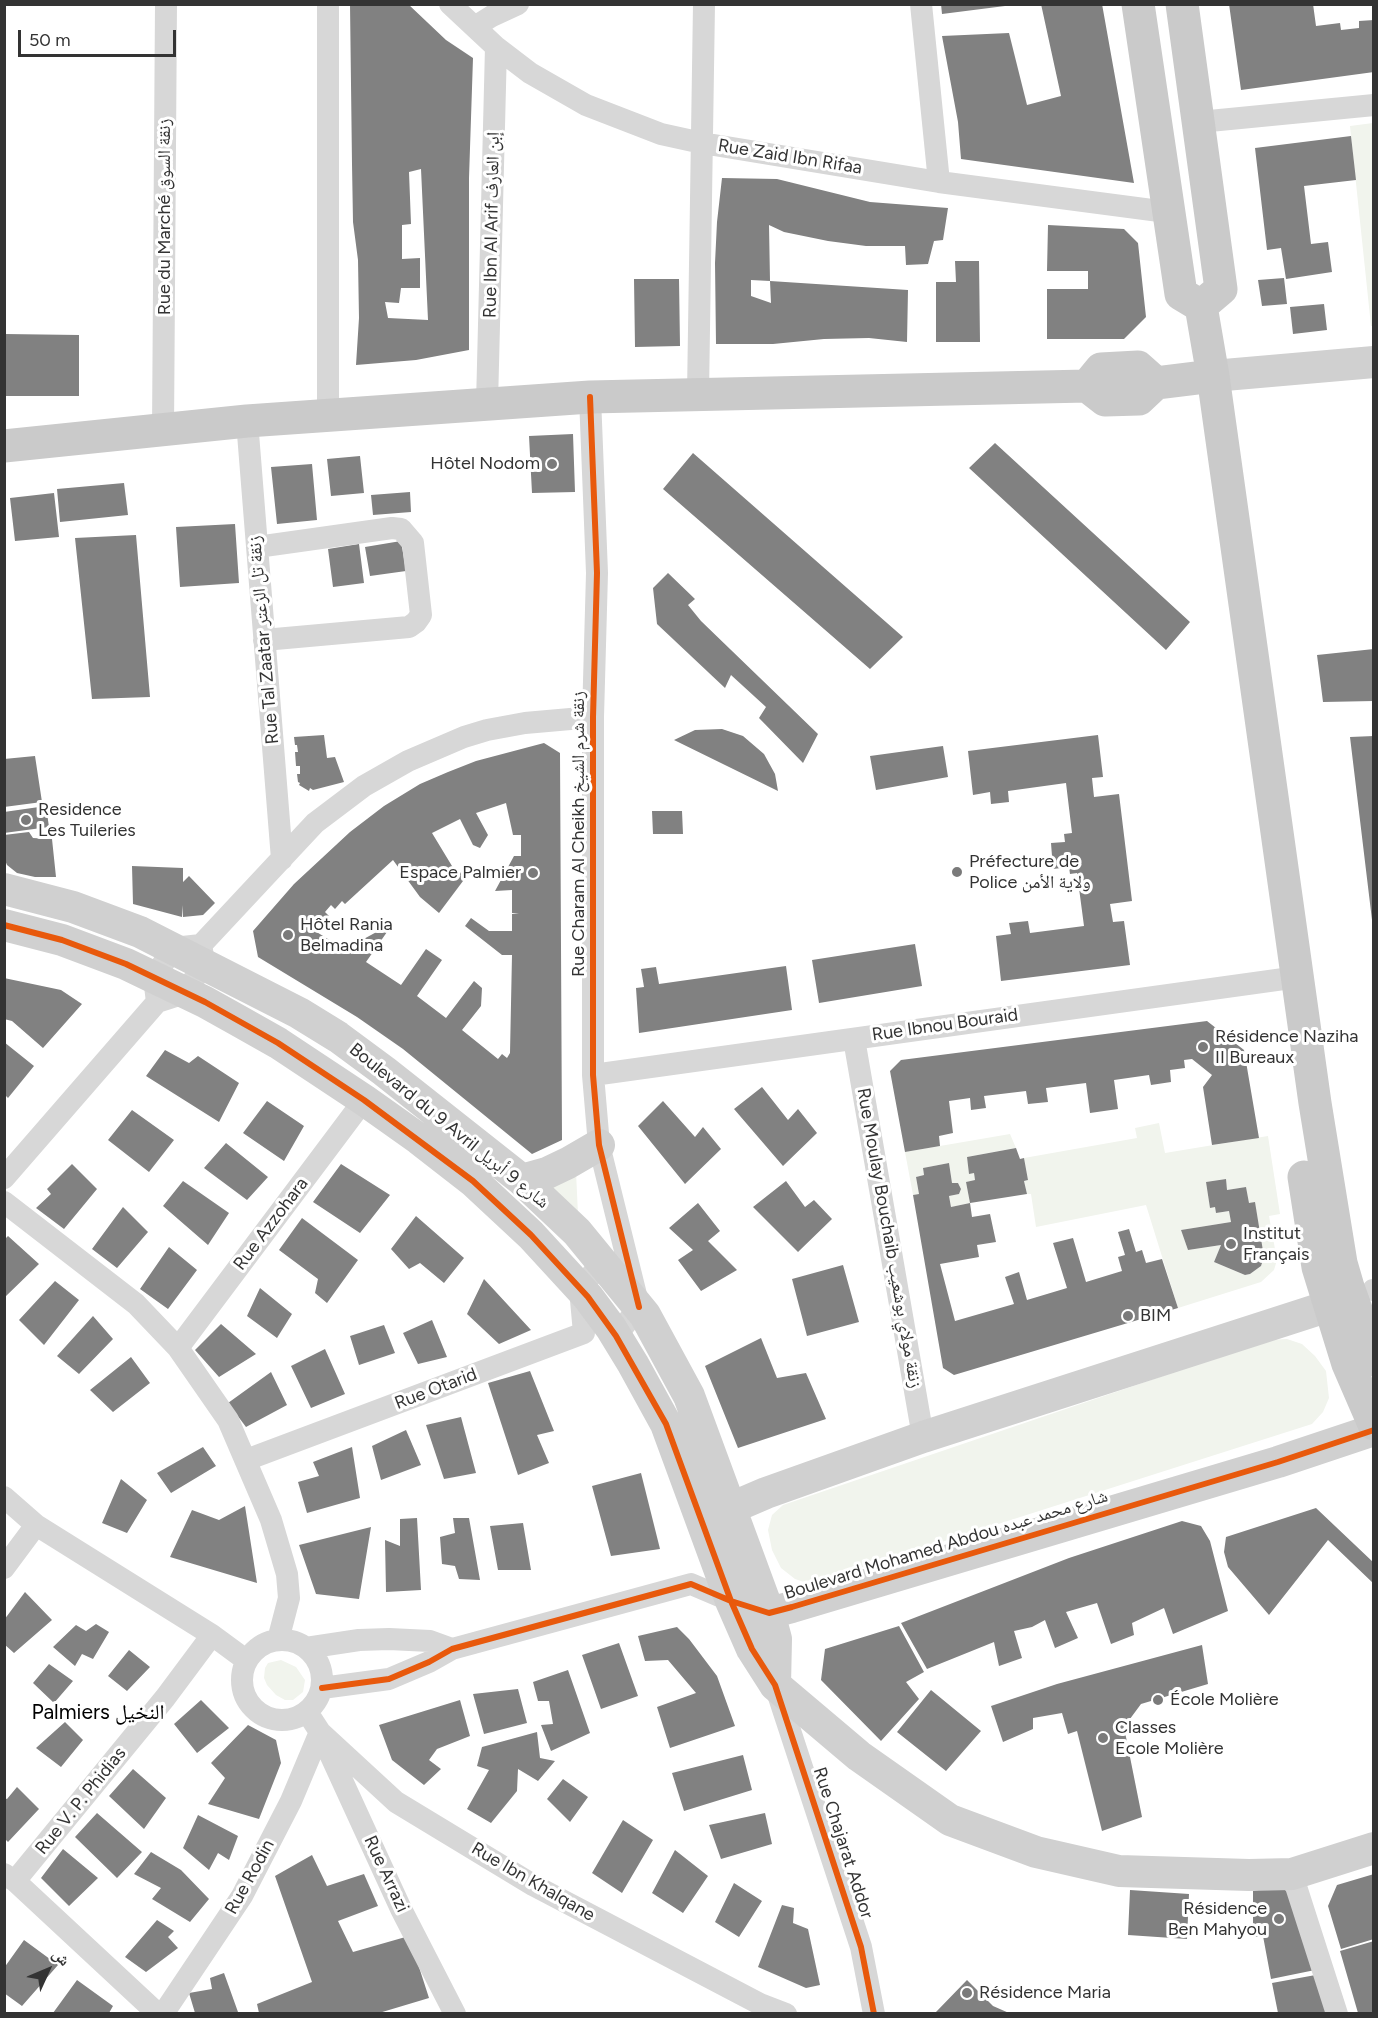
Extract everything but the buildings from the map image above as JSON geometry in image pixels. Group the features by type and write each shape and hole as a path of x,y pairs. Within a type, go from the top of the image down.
{"main road":[{"path":"1138,4 1167,212 1181,294 1201,306 1214,376 1315,1103 1341,1263 1374,1360"},
{"path":"1182,4 1221,289 1201,306"},
{"path":"4,446 247,421 590,397 1087,386 1101,369 1138,367 1156,383 1214,376"},
{"path":"1315,1103 1338,1115 1360,1242 1373,1291"},
{"path":"1315,1103 1296,1121 1318,1267 1348,1364 1374,1424"}],"street":[{"name":"Rue du Marché زنقة السوق","path":"163,430 166,4"},
{"path":"328,4 328,416"},
{"name":"Rue Zaid Ibn Rifaa","path":"450,4 530,73 586,105 661,134 702,143 939,182 1167,212"},
{"path":"476,26 518,4"},
{"path":"698,394 704,4"},
{"path":"921,4 939,182"},
{"name":"Rue Ibn Al Arif إبن العارف","path":"487,404 496,46"},
{"path":"1199,122 1374,105"},
{"path":"1214,376 1374,362"},
{"name":"Rue Charam Al Cheikh زنقة شرم الشيخ","path":"590,397 597,573 593,717 593,1075 599,1145 616,1264"},
{"name":"Rue Tal Zaatar زنقة تل الزعتر","path":"247,421 282,859"},
{"path":"256,547 392,528 402,529 413,543 421,615 409,627 264,640"},
{"path":"166,991 193,952 315,823 364,786 439,746 487,730 525,723 593,717"},
{"name":"Boulevard du 9 Avril شارع 9 أبريل","path":"4,889 73,907 193,952 299,1013 338,1037 384,1071 522,1180 577,1232 616,1264 689,1396 769,1613 776,1639 775,1685"},
{"name":"Boulevard du 9 Avril شارع 9 أبريل","path":"4,925 62,940 126,964 166,991 278,1043 364,1100 472,1181 531,1235 580,1288 616,1336 666,1424 731,1601 752,1649 775,1685"},
{"path":"4,1178 166,991 193,952"},
{"name":"Rue Ibnou Bouraid","path":"593,1075 1298,977"},
{"name":"Rue Moulay Bouchaib زنقة مولاي بوشعيب","path":"854,1039 923,1437"},
{"name":"Rue Azzohara","path":"178,1348 364,1100"},
{"path":"522,1180 547,1173 599,1145"},
{"path":"4,1202 136,1304 178,1348 228,1420 271,1520 287,1574 289,1598 278,1640"},
{"path":"580,1288 616,1264"},
{"name":"Rue Otarid","path":"246,1460 584,1333 580,1288"},
{"path":"322,1688 389,1678 429,1662 452,1649 691,1584 710,1543 731,1508 766,1493 923,1437 1329,1306"},
{"path":"616,1336 639,1307"},
{"name":"Boulevard Mohamed Abdou شارع محمد عبده","path":"691,1584 731,1601 769,1613 1266,1465 1374,1430"},
{"path":"4,1497 36,1525 212,1635 246,1660"},
{"path":"8,1556 36,1525"},
{"name":"Rue V. P. Phidias","path":"10,1877 165,1698 212,1635"},
{"path":"306,1648 359,1640 389,1639 430,1641 452,1649"},
{"path":"278,1640 295,1642 306,1648 320,1666 322,1688 317,1700 307,1712 297,1718 281,1721 256,1712 246,1698 242,1686 242,1673 246,1660 258,1647 278,1640"},
{"path":"775,1685 860,1756 950,1820 1036,1852 1119,1872 1249,1875 1292,1874 1374,1848"},
{"name":"Rue Chajarat Addor","path":"775,1685 861,1947 874,2013"},
{"name":"Rue Ibn Khalqane","path":"307,1712 320,1732 396,1802 533,1885 760,2004 786,2013"},
{"name":"Rue Rodin","path":"164,2013 242,1896 291,1801 320,1732"},
{"name":"Rue Arrazi","path":"320,1732 402,1909 455,2013"},
{"path":"1292,1874 1337,2013"},
{"path":"10,1877 158,2013"}],"shaded area":[{"path":"1373,123 1373,326 1371,326 1350,126"},
{"path":"1159,1123 1165,1153 1268,1136 1280,1214 1269,1216 1277,1260 1274,1270 1261,1282 1178,1308 1146,1205 1036,1227 1031,1194 1027,1194 1024,1181 1028,1180 1024,1158 1137,1138 1135,1128","holes":["1225,1179 1227,1190 1246,1187 1249,1203 1255,1203 1264,1257 1261,1266 1250,1274 1245,1275 1214,1262 1221,1245 1188,1250 1181,1230 1231,1222 1229,1211 1216,1213 1215,1207 1210,1207 1206,1182"]},
{"path":"1010,1134 1016,1148 967,1157 969,1173 974,1173 975,1180 966,1182 970,1203 951,1207 949,1196 959,1194 961,1189 958,1183 952,1183 949,1163 923,1168 924,1175 916,1177 919,1194 913,1195 905,1152"},
{"path":"576,1172 578,1214 542,1184"},
{"path":"1287,1339 1302,1344 1326,1371 1329,1398 1323,1412 1312,1424 810,1584 795,1579 781,1568 772,1550 768,1530 772,1515 783,1505 1269,1340"},
{"path":"281,1660 296,1667 305,1680 303,1692 293,1700 285,1700 276,1695 264,1678 268,1663"}],"cycle path":[{"path":"590,397 597,573 593,717 593,1075 599,1145 639,1307"},
{"path":"4,925 62,940 126,964 205,1002 278,1043 364,1100 473,1181 531,1235 588,1297 616,1336 666,1424 731,1601 752,1649 775,1685 861,1947 874,2014"},
{"path":"322,1688 389,1679 429,1662 452,1649 691,1584 731,1601 769,1613 1278,1462 1374,1430"}],"place":[{"name":"Hôtel Nodom","path":"552,464"},
{"name":"Residence Les Tuileries","path":"26,820"},
{"name":"Préfecture de Police ولاية الأمن","path":"957,872"},
{"name":"Espace Palmier","path":"533,873"},
{"name":"Hôtel Rania Belmadina","path":"288,935"},
{"name":"Résidence Naziha II Bureaux","path":"1203,1047"},
{"name":"Institut Français","path":"1231,1244"},
{"name":"BIM","path":"1128,1316"},
{"name":"École Molière","path":"1158,1700"},
{"name":"Classes Ecole Molière","path":"1103,1738"},
{"name":"Résidence Ben Mahyou","path":"1279,1919"},
{"name":"Résidence Maria","path":"967,1993"}],"district":[{"name":"Palmiers النخيل","path":"98,1713"}]}
